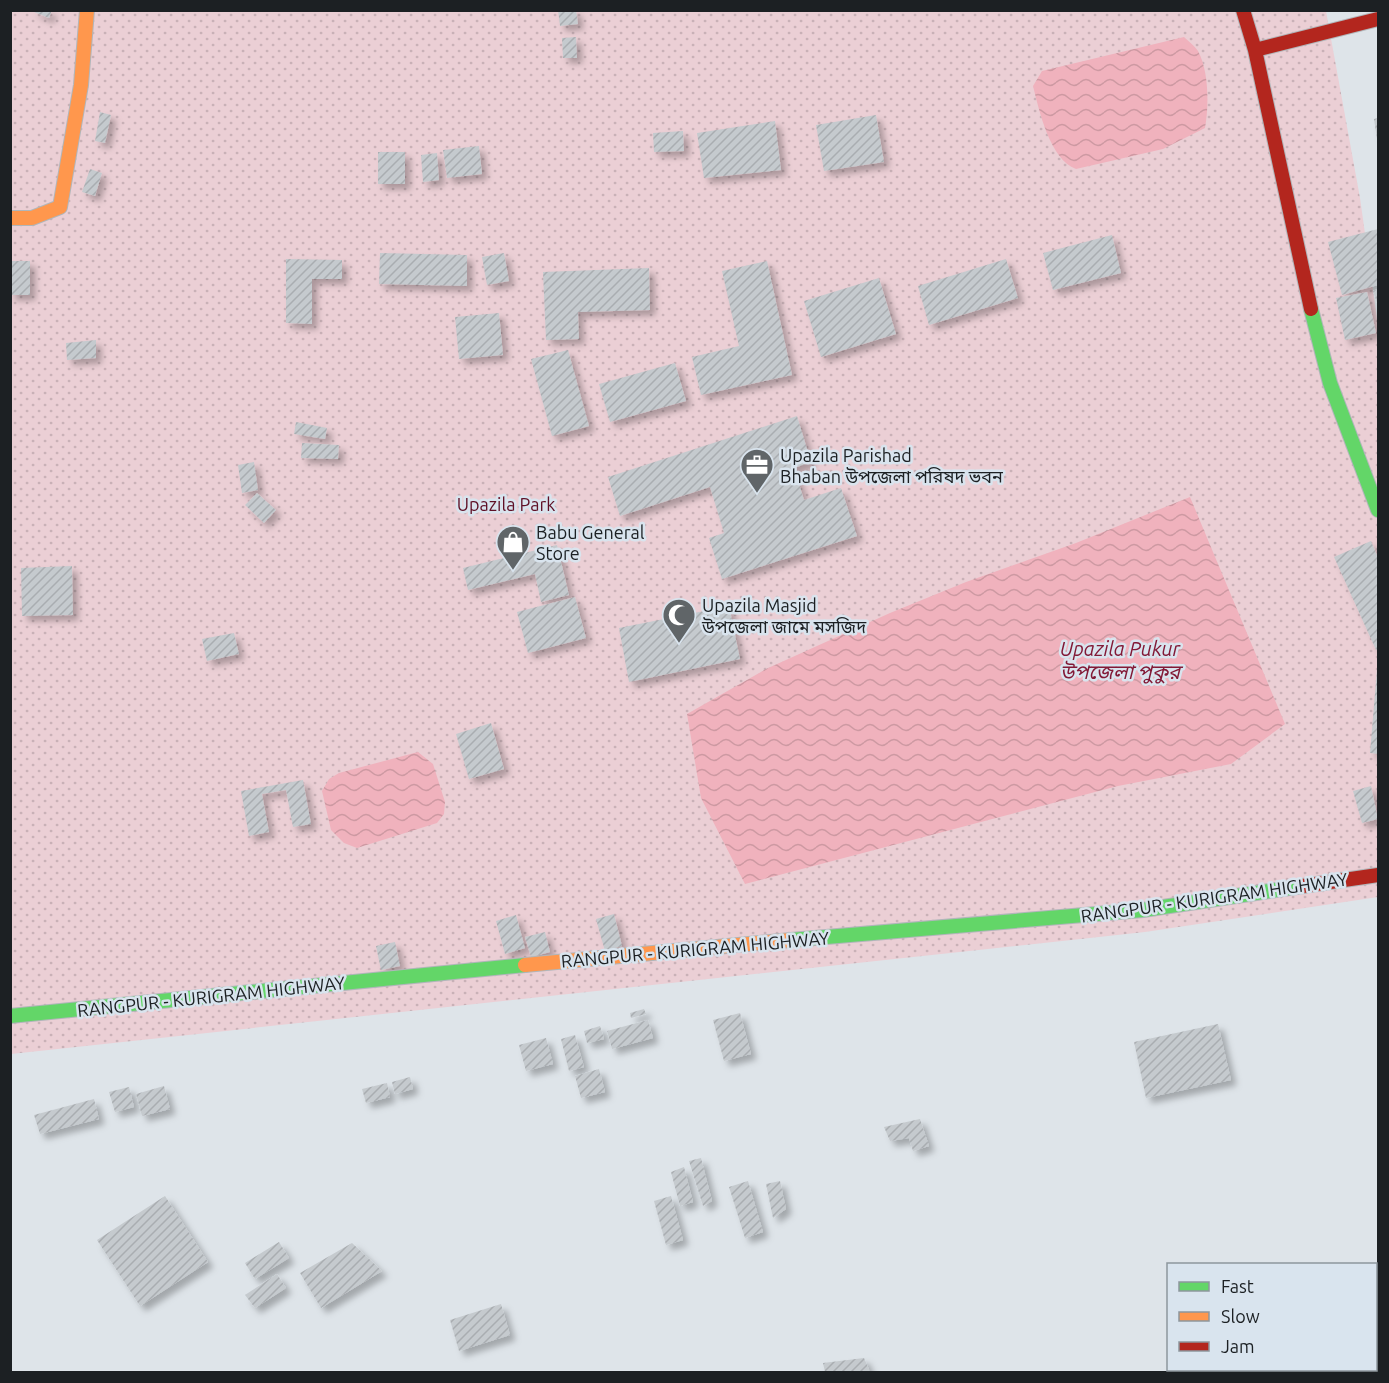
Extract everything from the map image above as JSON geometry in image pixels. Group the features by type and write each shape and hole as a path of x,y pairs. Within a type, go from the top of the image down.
{"main road":[{"path":"10,218 32,218 60,207 81,85 87,10"},
{"path":"1243,10 1255,50 1307,293 1330,383 1378,510"},
{"path":"1255,50 1378,19"},
{"name":"RANGPUR - KURIGRAM HIGHWAY","path":"10,1016 675,950 1143,910 1378,875"}],"green space":[{"name":"Upazila Park","path":"10,11 1326,11 1360,198 1378,326 1378,897 1145,932 11,1054"}],"water":[{"path":"1184,37 1194,46 1202,59 1207,99 1205,128 1163,149 1076,169 1067,164 1059,156 1047,133 1033,86 1042,71"},
{"name":"Upazila Pukur উপজেলা পুকুর","path":"1190,497 1285,724 1231,764 1118,786 745,884 701,798 687,714 766,669 890,613"},
{"path":"418,752 433,764 445,802 444,814 437,823 357,848 344,843 331,830 322,791 329,779 339,773"}],"building":[{"path":"29,10 52,10 49,18"},
{"path":"558,10 576,10 578,24 560,26"},
{"path":"576,37 577,58 563,58 562,38"},
{"path":"100,112 111,115 105,143 95,141"},
{"path":"876,115 884,162 824,171 816,125"},
{"path":"1378,118 1378,138 1377,139 1374,119"},
{"path":"775,121 781,170 704,178 697,133"},
{"path":"683,131 684,151 654,152 653,133"},
{"path":"479,146 482,174 447,178 443,150"},
{"path":"378,152 405,152 405,184 378,184"},
{"path":"437,153 439,180 423,182 421,155"},
{"path":"90,169 102,173 95,196 82,192"},
{"path":"1378,229 1378,285 1342,295 1328,242"},
{"path":"1112,235 1121,273 1053,290 1043,253"},
{"path":"380,253 467,255 467,286 379,284"},
{"path":"504,253 509,281 487,285 482,257"},
{"path":"286,259 342,260 342,279 312,279 312,324 286,323"},
{"path":"1006,259 1018,298 929,325 918,286"},
{"path":"10,261 30,261 30,295 10,295"},
{"path":"767,261 792,375 701,395 692,357 739,346 722,271"},
{"path":"649,268 650,310 578,312 579,339 546,340 543,272"},
{"path":"879,278 896,334 821,357 804,301"},
{"path":"1378,289 1378,306 1373,291"},
{"path":"1367,292 1376,333 1345,340 1336,298"},
{"path":"499,313 503,355 459,359 455,317"},
{"path":"96,340 96,358 67,360 66,343"},
{"path":"568,350 589,426 552,436 531,359"},
{"path":"675,363 686,401 610,422 599,384"},
{"name":"Upazila Parishad Bhaban উপজেলা পরিষদ ভবন","path":"797,416 811,462 794,468 804,500 841,488 857,536 722,579 709,538 724,533 710,487 620,516 608,477"},
{"path":"296,422 327,428 325,439 294,434"},
{"path":"302,443 339,445 338,459 301,458"},
{"path":"254,462 258,490 242,493 238,465"},
{"path":"257,493 276,510 264,523 245,505"},
{"path":"1371,541 1378,558 1378,649 1376,650 1334,557"},
{"name":"Babu General Store","path":"557,545 569,595 541,602 535,574 468,590 463,568"},
{"path":"72,566 73,615 22,616 21,568"},
{"path":"575,597 586,638 528,653 517,612"},
{"name":"Upazila Masjid উপজেলা জামে মসজিদ","path":"729,606 740,659 629,682 619,628"},
{"path":"234,633 239,654 207,661 202,639"},
{"path":"1378,669 1378,754 1370,753"},
{"path":"491,723 504,769 469,779 456,734"},
{"path":"303,780 311,824 293,827 286,790 262,794 269,832 249,836 241,791"},
{"path":"1371,786 1378,819 1362,823 1353,791"},
{"path":"614,914 622,946 605,951 596,919"},
{"path":"516,915 525,948 505,954 496,921"},
{"path":"545,932 550,952 531,957 525,937"},
{"path":"395,942 400,966 381,970 376,946"},
{"path":"644,1009 646,1014 631,1018 630,1013"},
{"path":"740,1013 751,1054 724,1061 713,1020"},
{"path":"648,1020 653,1038 612,1049 607,1031"},
{"path":"1218,1024 1231,1080 1146,1098 1134,1042"},
{"path":"600,1026 604,1039 587,1043 584,1031"},
{"path":"575,1035 584,1067 569,1071 561,1039"},
{"path":"546,1038 553,1064 526,1071 519,1045"},
{"path":"599,1069 605,1092 581,1098 575,1076"},
{"path":"410,1077 413,1089 395,1094 392,1082"},
{"path":"387,1083 390,1097 366,1103 362,1089"},
{"path":"164,1086 170,1109 142,1116 136,1094"},
{"path":"129,1087 134,1107 115,1112 109,1092"},
{"path":"94,1099 99,1119 40,1134 34,1115"},
{"path":"920,1119 929,1146 913,1151 909,1138 890,1141 884,1127"},
{"path":"701,1158 712,1201 703,1206 689,1161"},
{"path":"684,1167 693,1202 680,1206 671,1172"},
{"path":"748,1181 763,1232 745,1238 729,1187"},
{"path":"780,1181 786,1209 773,1218 766,1184"},
{"path":"165,1196 208,1262 140,1306 97,1240"},
{"path":"671,1196 683,1240 666,1245 654,1201"},
{"path":"279,1242 289,1258 255,1279 245,1263"},
{"path":"352,1243 382,1271 321,1308 300,1273"},
{"path":"277,1274 286,1288 255,1308 245,1295"},
{"path":"501,1304 510,1335 459,1351 450,1320"},
{"path":"864,1358 870,1372 825,1372 823,1363"}],"traffic: fast":[{"path":"1311,309 1330,383 1378,510"},
{"path":"791,940 1143,910 1303,886"},
{"path":"10,1016 525,965"}],"traffic: slow":[{"path":"10,218 32,218 60,207 81,85 87,10"},
{"path":"525,965 791,940"}],"traffic: jam":[{"path":"1243,10 1255,50 1311,309"},
{"path":"1255,50 1378,19"},
{"path":"1303,886 1378,875"}],"place":[{"name":"Upazila Parishad Bhaban উপজেলা পরিষদ ভবন","path":"757,494"},
{"name":"Babu General Store","path":"513,571"},
{"name":"Upazila Masjid উপজেলা জামে মসজিদ","path":"679,644"}]}
